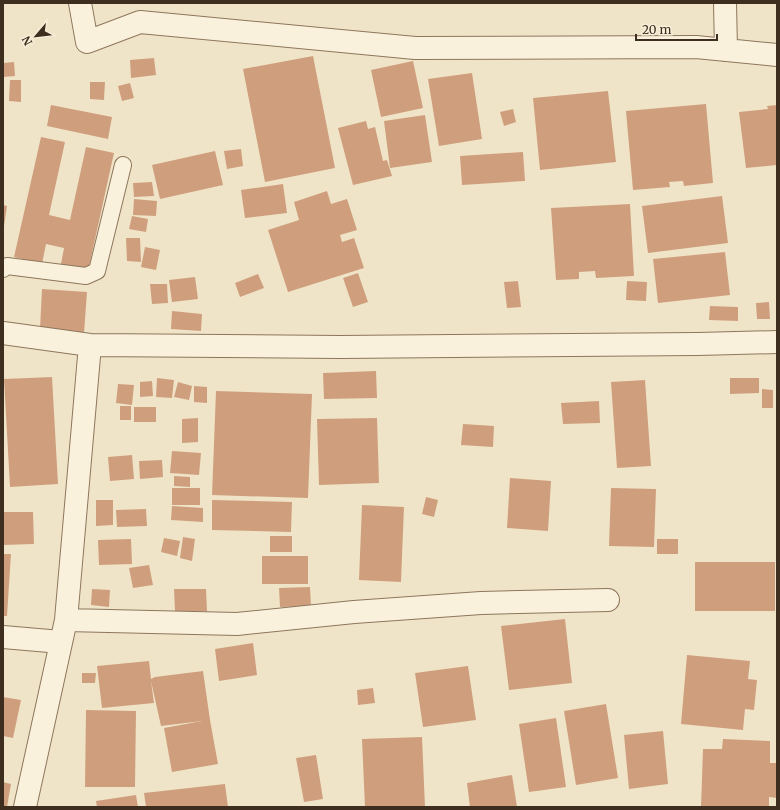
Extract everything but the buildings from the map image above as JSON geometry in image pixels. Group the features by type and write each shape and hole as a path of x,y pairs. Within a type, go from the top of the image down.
{"street":[{"path":"80,3 87,42 140,22 415,48 696,47 777,55"},
{"path":"725,3 726,50"},
{"path":"3,334 90,346 341,347 777,342"},
{"path":"25,807 66,620 90,346"},
{"path":"66,620 237,624 354,612 481,603 608,600"},
{"path":"3,637 61,642"}],"lane":[{"path":"3,269 7,266 86,276 97,271 123,165"}]}
